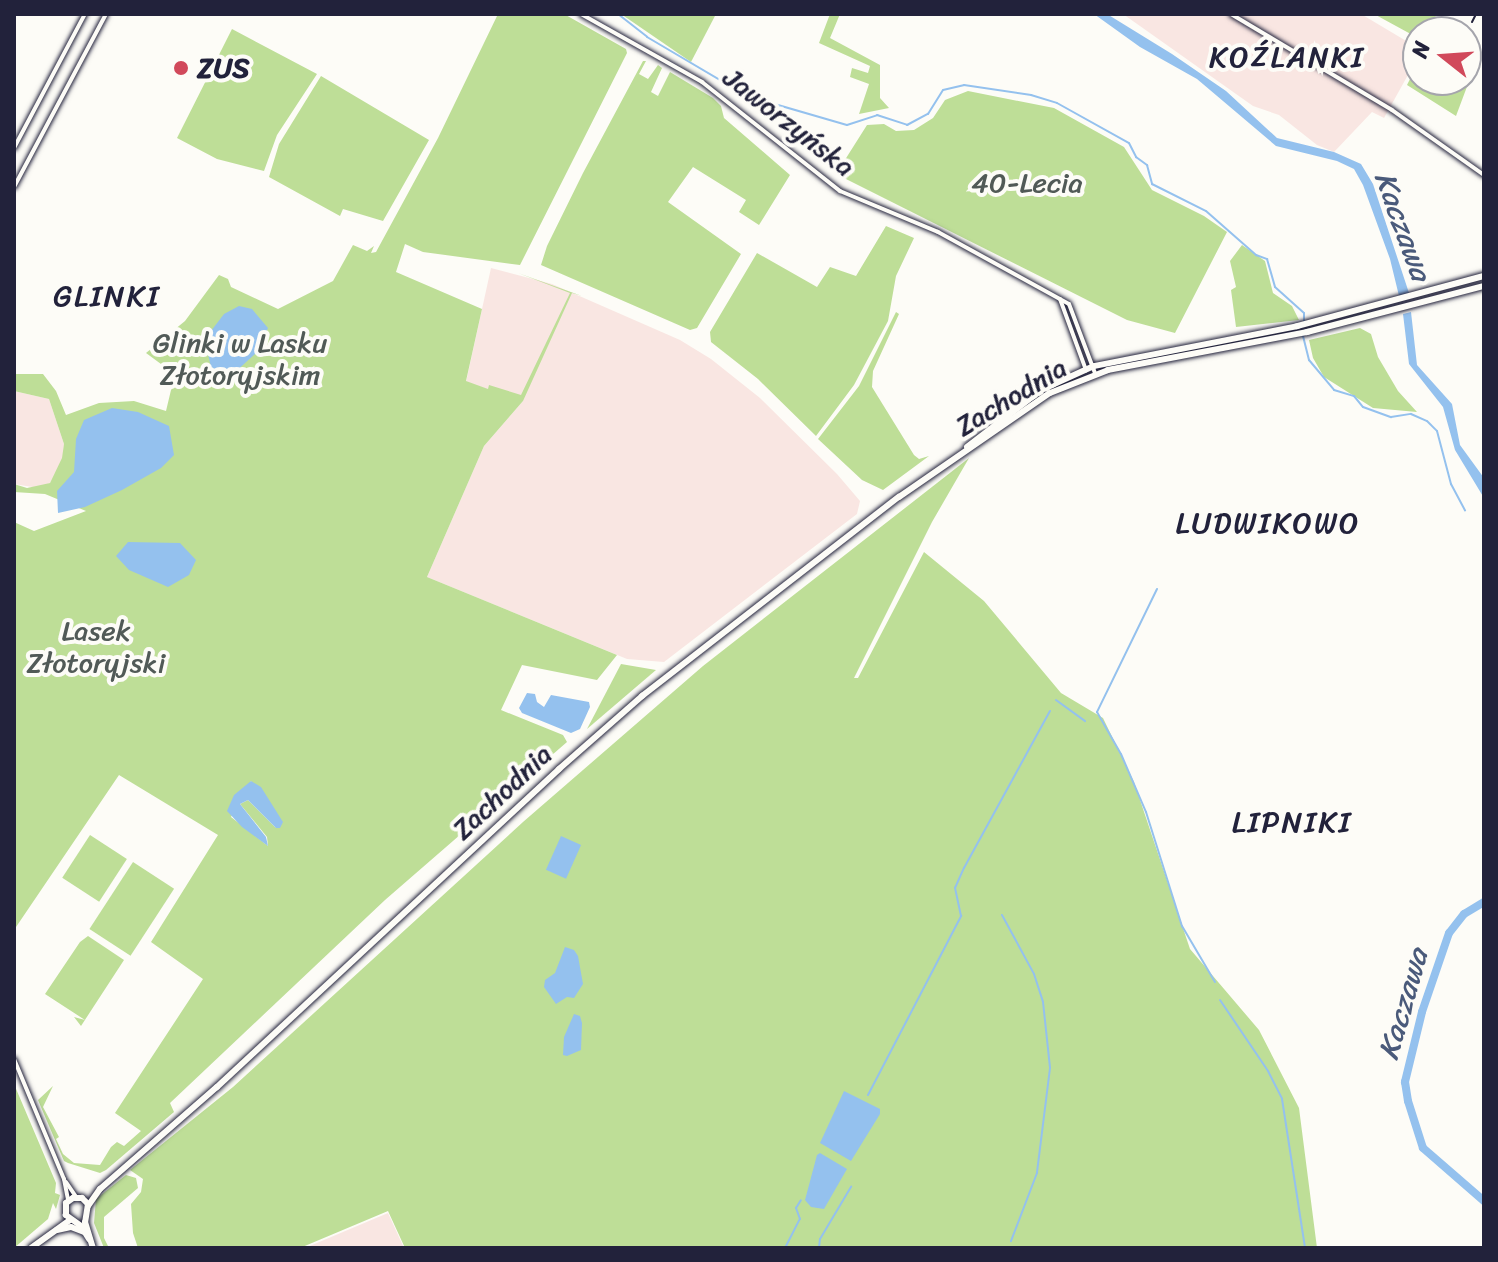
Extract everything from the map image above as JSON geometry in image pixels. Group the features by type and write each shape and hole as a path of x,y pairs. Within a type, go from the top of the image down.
{"main road":[{"path":"1090,371 1390,312 1484,276"},
{"path":"1301,331 1308,324 1389,303 1484,286"},
{"name":"Zachodnia","path":"88,1206 100,1189 217,1087 559,769 642,696 883,508 1050,393 1090,371"},
{"name":"Zachodnia","path":"76,1199 100,1189"},
{"path":"31,1248 49,1233 76,1199 88,1206 85,1218 87,1236"},
{"path":"65,1212 87,1236 93,1248"},
{"path":"49,1233 85,1218"},
{"path":"49,1233 71,1227 87,1236"}],"street":[{"path":"14,148 85,14"},
{"path":"14,187 106,14"},
{"name":"Jaworzyńska","path":"581,14 702,82 840,191 938,232 1060,298 1075,312 1090,371"},
{"path":"1231,14 1392,110 1484,175"},
{"path":"1060,298 1090,371"},
{"path":"14,1059 64,1179 76,1199"}],"shaded area":[{"path":"1123,14 1361,14 1402,38 1402,86 1384,118 1372,112 1334,152 1317,145 1279,115 1253,106"},
{"path":"491,268 552,284 680,340 711,359 760,398 837,474 860,501 857,514 664,662 627,659 427,577 484,446 523,401 466,382"},
{"path":"14,391 49,399 64,444 63,458 50,483 38,488 14,484"},
{"path":"388,1213 404,1248 305,1248"}],"green space":[{"path":"498,14 564,14 626,49 627,53 520,265 423,252 405,244 396,272 482,309 466,381 521,395 570,293 518,273 582,296 572,293 523,401 484,446 427,577 617,655 597,680 522,665 501,710 563,735 567,742 385,900 170,1103 174,1112 106,1170 100,1173 68,1163 64,1161 38,1100 53,1086 43,1107 59,1137 56,1139 63,1154 74,1163 100,1165 117,1142 124,1146 141,1131 115,1113 203,979 151,942 218,835 119,775 14,930 14,522 34,531 86,511 45,494 14,492 14,484 27,488 50,483 62,458 64,444 49,399 14,391 14,374 43,374 56,391 66,415 99,403 134,401 166,411 171,390 180,378 146,353 185,321 219,275 228,279 231,287 278,309 333,281 353,245 367,251 374,246 371,253 376,252 438,138","holes":["251,781 276,828 248,800 240,804 267,837 268,846 231,817"]},
{"path":"621,14 716,14 691,62"},
{"path":"830,14 840,14 830,38 880,65 880,98 889,108 859,114 869,84 850,77 852,68 868,73 870,66 819,43"},
{"path":"1374,14 1437,14 1402,16 1402,29"},
{"path":"232,29 317,74 277,135 264,171 217,159 177,138"},
{"path":"643,61 646,61 639,74 648,79 658,65 662,68 651,92 658,96 670,72 713,98 721,106 724,118 790,175 759,225 739,212 746,200 693,167 668,202 741,254 697,328 690,330 541,265 547,246 583,173"},
{"path":"321,76 429,140 383,221 343,209 340,216 269,177 279,144"},
{"name":"40-Lecia","path":"968,91 1054,108 1124,147 1152,190 1204,216 1227,232 1175,333 1127,320 836,174 867,125 884,124 896,131 914,130 933,118 945,100"},
{"path":"1424,96 1464,96 1456,116"},
{"path":"886,226 914,238 896,276 888,321 854,385 816,436 758,379 711,342 710,332 757,253 817,287 830,267 856,276"},
{"path":"1242,245 1265,261 1273,293 1292,306 1299,320 1236,327 1231,290 1236,287 1230,261"},
{"path":"896,312 899,314 873,371 872,387 914,455 919,459 929,456 883,490 862,480 818,439 859,386"},
{"path":"1360,328 1371,334 1378,357 1398,391 1417,412 1373,408 1324,377 1313,358 1309,340"},
{"path":"969,458 932,522 854,678 858,678 924,552 984,601 1061,693 1103,718 1134,782 1190,949 1259,1030 1299,1108 1317,1248 405,1248 388,1211 300,1248 138,1248 133,1233 131,1204 141,1192 143,1179 130,1170 233,1087 523,822 703,666"},
{"path":"621,664 656,670 587,729"},
{"path":"90,835 127,859 99,902 62,878"},
{"path":"133,862 174,889 131,956 89,929"},
{"path":"88,936 124,960 85,1020 45,994 80,942"},
{"path":"14,1084 56,1183 55,1193 60,1195 56,1209 53,1203 48,1219 14,1248"},
{"path":"126,1175 136,1178 138,1188 104,1217 104,1238 109,1248 104,1248 94,1223 96,1199"}],"water":[{"path":"1094,14 1107,14 1172,54 1226,91 1277,138 1334,152 1361,164 1373,184 1409,293 1399,296 1390,259 1363,185 1354,169 1337,161 1276,146 1197,79 1140,47"},
{"path":"239,306 252,309 268,328 256,353 232,375 224,377 211,367 207,350 211,331 224,314"},
{"path":"1411,312 1417,365 1452,404 1460,445 1484,478 1484,498 1455,450 1443,407 1409,364 1403,314"},
{"path":"112,408 138,412 169,426 174,455 161,468 122,490 85,507 58,513 57,491 74,472 76,439 84,420"},
{"path":"128,542 180,543 196,560 189,575 168,587 129,570 116,556"},
{"path":"527,693 535,694 537,702 544,707 551,695 589,702 590,707 580,729 571,733 522,713 519,708"},
{"path":"251,781 261,787 283,822 280,828 276,828 248,800 240,804 266,837 268,846 242,827 227,811 234,795"},
{"path":"561,836 581,845 566,879 546,870"},
{"path":"565,947 574,950 578,956 583,984 574,998 567,997 556,1004 544,987 545,980 555,973"},
{"path":"574,1014 580,1016 582,1023 581,1050 567,1056 563,1055 564,1037"},
{"path":"844,1091 880,1109 880,1114 851,1161 820,1143"},
{"path":"820,1153 847,1169 824,1209 811,1207 805,1200"}],"waterway":[{"path":"618,14 647,37 747,96 847,125 877,115 907,125 928,114 943,90 964,85 1031,95 1057,103 1129,143 1136,157 1147,165 1152,184 1206,211 1256,255 1267,259 1275,287 1304,313 1304,321"},
{"path":"1303,336 1309,360 1334,390 1354,396 1363,407 1391,417 1411,414 1427,421 1437,431 1451,484 1465,510"},
{"path":"1157,589 1097,712 1121,754 1146,812 1182,926 1215,982"},
{"path":"1056,700 1085,721"},
{"path":"868,1095 961,916 955,888 964,868 1050,711"},
{"name":"Kaczawa","path":"1484,902 1464,914 1449,933 1422,1012 1405,1082 1423,1148 1484,1201"},
{"path":"1002,915 1034,974 1043,1002 1050,1068 1037,1173 1011,1241"},
{"path":"1220,1000 1268,1071 1282,1099 1305,1248"},
{"path":"819,1248 820,1239 851,1187"},
{"path":"785,1248 800,1219 796,1208 801,1200"}],"place":[{"name":"ZUS","path":"181,68"}],"district":[{"name":"KOŹLANKI","path":"1287,57"},
{"name":"GLINKI","path":"107,296"},
{"name":"LUDWIKOWO","path":"1268,523"},
{"name":"LIPNIKI","path":"1292,822"}],"park label":[{"name":"Glinki w Lasku Złotoryjskim","path":"240,359"},
{"name":"Lasek Złotoryjski","path":"96,647"}]}
